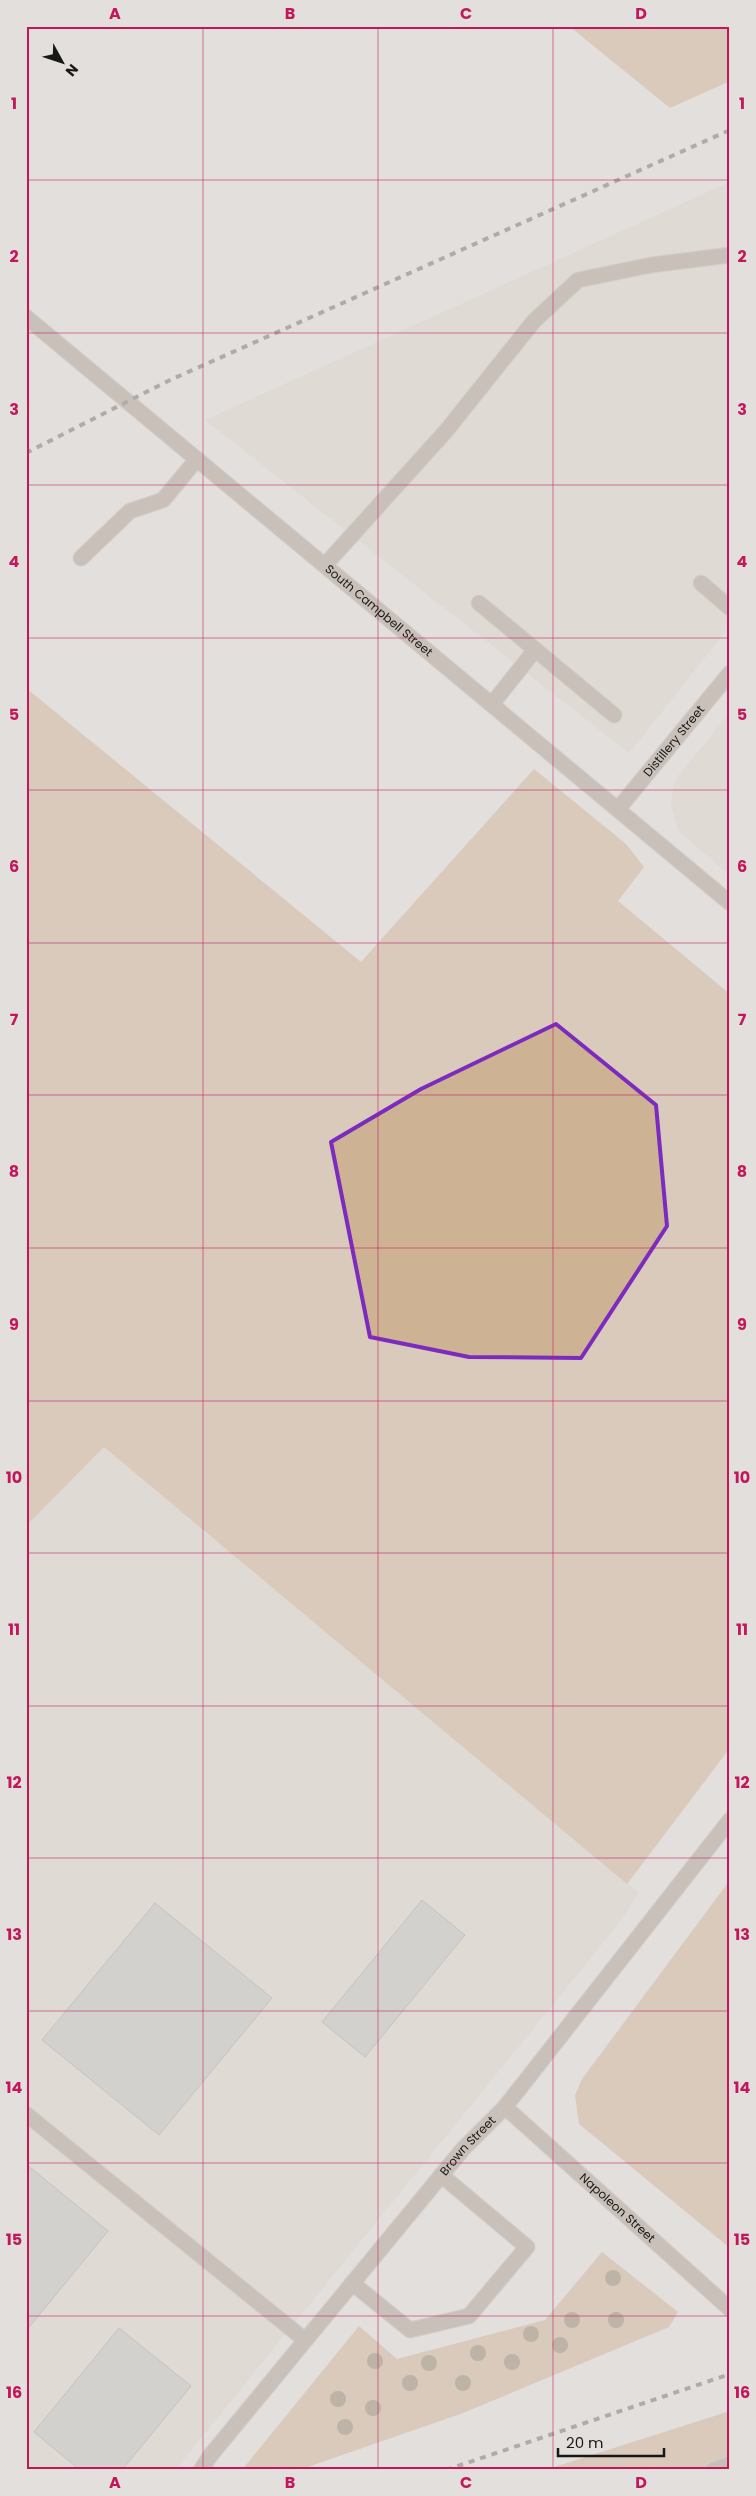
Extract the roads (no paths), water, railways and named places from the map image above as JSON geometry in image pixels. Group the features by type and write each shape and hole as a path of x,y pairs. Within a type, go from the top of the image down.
{"street":[{"path":"325,565 446,430 534,321 578,280 651,265 730,254"},
{"name":"South Campbell Street","path":"26,317 730,903"},
{"path":"81,558 130,511 162,500 197,459"},
{"path":"701,583 730,608"},
{"path":"479,604 614,715"},
{"path":"492,704 535,650"},
{"name":"Distillery Street","path":"618,809 730,673"},
{"name":"Brown Street","path":"201,2470 441,2175 505,2106 730,1820"},
{"name":"Napoleon Street","path":"505,2106 730,2308"},
{"path":"26,2114 305,2340"},
{"path":"352,2283 410,2330 469,2316 527,2247 441,2175"},
{"path":"713,2470 730,2464"}],"railway":[{"path":"26,453 168,381 730,130"},
{"path":"446,2470 730,2374"}]}
